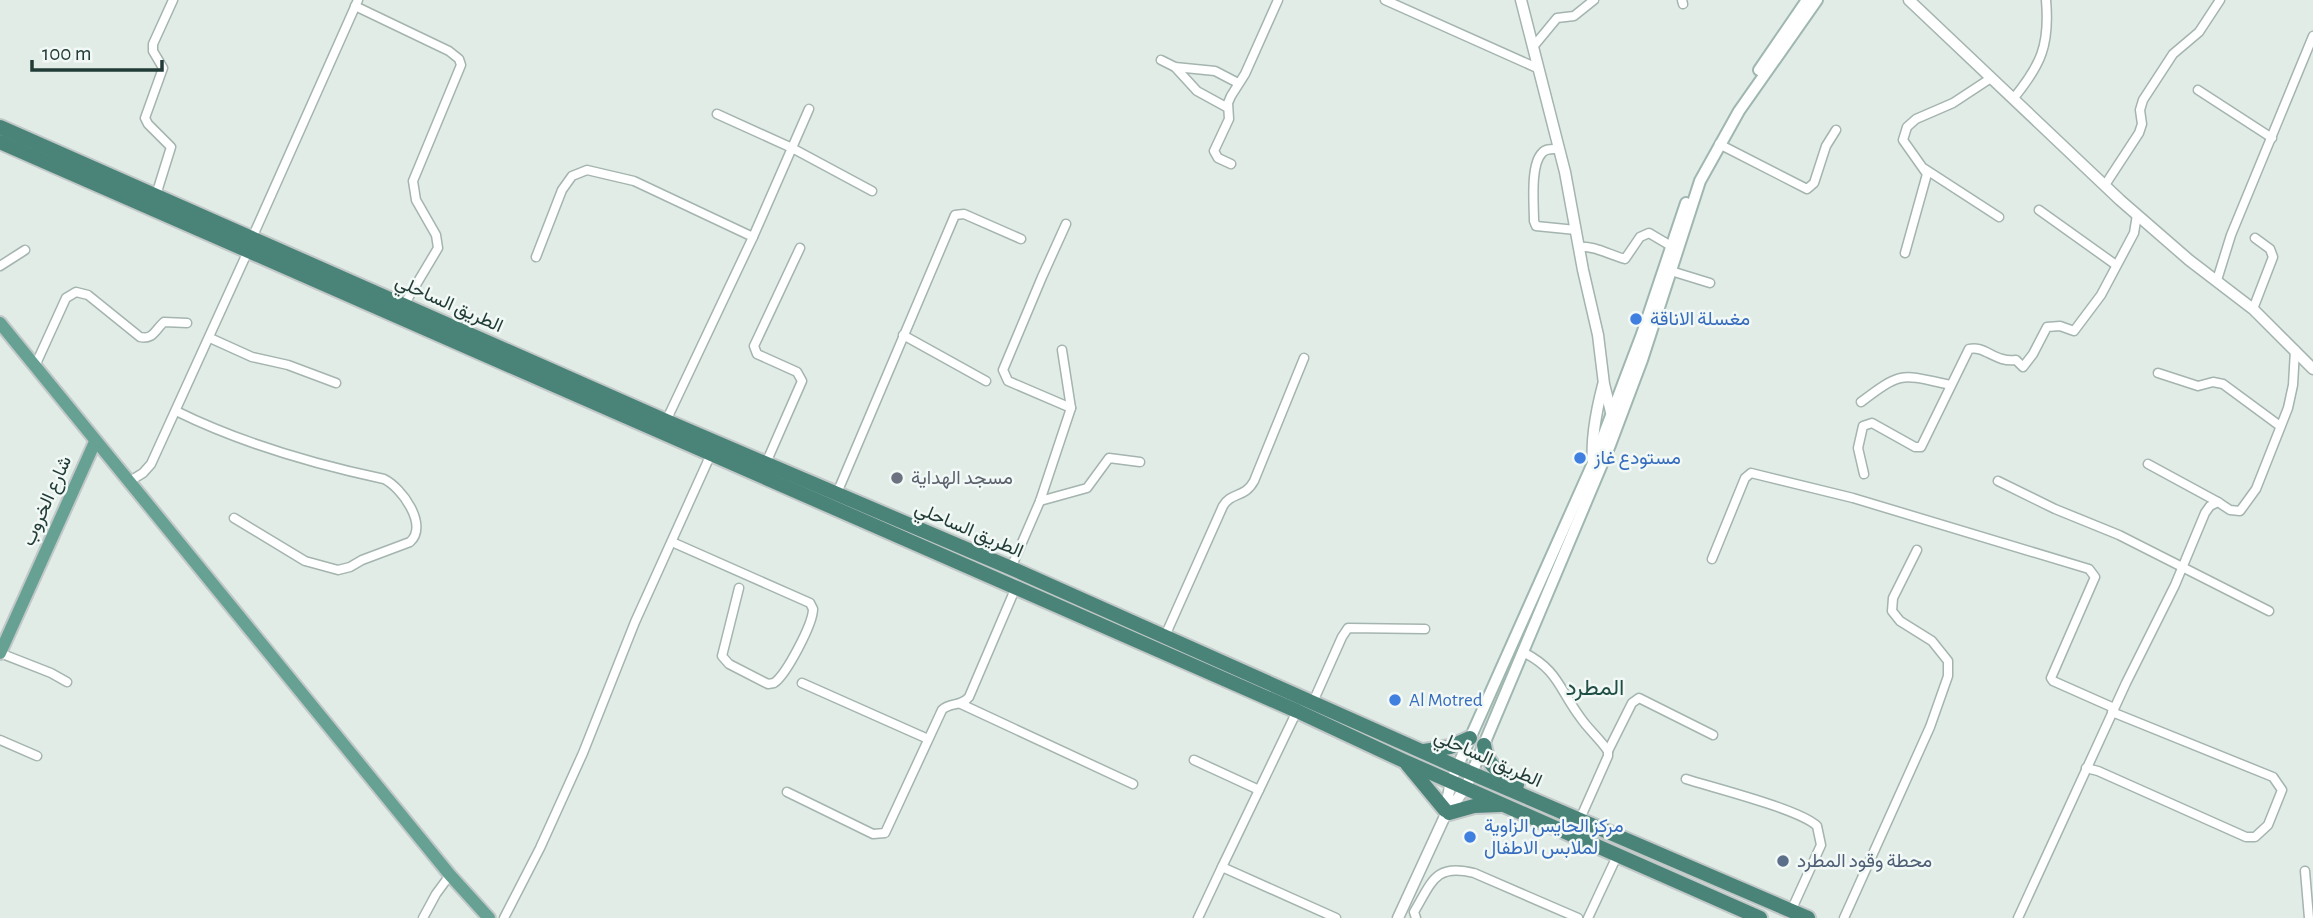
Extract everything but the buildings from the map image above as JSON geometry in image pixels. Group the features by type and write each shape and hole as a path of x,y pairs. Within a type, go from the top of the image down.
{"highway":[{"name":"الطريق الساحلي","path":"0,127 132,192 711,454 1760,918"},
{"name":"الطريق الساحلي","path":"0,142 132,192 156,195 250,245 404,305 1808,918"},
{"path":"1422,751 1450,747 1470,738"},
{"path":"1484,745 1489,763 1497,772 1522,789 1527,797"},
{"path":"1404,761 1446,813 1475,806 1502,804"}],"main road":[{"path":"1466,788 1615,420 1642,360 1700,181 1736,110 1807,0"},
{"path":"1451,781 1593,463 1615,420 1697,172 1716,135 1817,0"},
{"path":"0,323 450,875 489,918"},
{"name":"شارع الخروب","path":"0,653 95,442"}],"street":[{"path":"156,195 171,147 145,118 163,68 153,51 153,44 173,0"},
{"path":"1231,164 1219,158 1214,151 1229,119 1231,96 1245,74 1278,0"},
{"path":"1385,0 1537,68"},
{"path":"1521,0 1565,172 1598,335 1604,384 1615,420"},
{"path":"1533,47 1557,18 1577,14 1594,0"},
{"path":"1909,0 2137,215 2189,260 2253,309 2313,369"},
{"path":"2013,99 2041,59 2046,0"},
{"path":"2105,185 2142,128 2140,110 2143,100 2172,54 2199,32 2220,0"},
{"path":"130,481 148,468 176,411 356,3 449,51 459,59 461,65 413,181 416,200 436,235 438,248 404,305"},
{"path":"2217,280 2231,235 2313,36"},
{"path":"1161,60 1175,67 1215,71 1238,83"},
{"path":"1175,67 1197,91 1228,108"},
{"path":"1991,78 1969,93 1916,120 1907,127 1903,140 1925,169 1999,217"},
{"path":"2198,90 2272,138"},
{"path":"666,421 753,237 809,109"},
{"path":"717,114 792,148 872,191"},
{"path":"1719,144 1807,189 1814,183 1826,146 1836,130"},
{"path":"1558,149 1547,149 1539,154 1535,169 1534,221 1536,226 1576,230"},
{"path":"1905,253 1926,181 1925,169"},
{"path":"536,257 562,190 572,176 587,170 634,181 753,237"},
{"path":"2039,210 2116,265"},
{"path":"837,493 955,215 964,214 1021,240"},
{"path":"1864,474 1858,448 1863,426 1872,423 1915,447 1921,447 1971,348 1976,347 1998,359 2016,360 2022,367 2033,354 2047,327 2060,326 2074,331 2089,314 2134,233 2137,215"},
{"path":"1066,224 1003,370 1008,381 1071,408"},
{"path":"1579,247 1588,246 1604,254 1625,259 1640,237 1649,233 1671,247"},
{"path":"2253,309 2273,257 2270,249 2255,238"},
{"path":"766,463 802,381 797,372 757,354 754,346 800,248"},
{"path":"0,266 24,250"},
{"path":"1671,271 1710,283"},
{"path":"35,366 66,298 76,292 88,295 140,337 153,335 164,322 187,323"},
{"path":"903,335 986,381"},
{"path":"210,338 252,357 288,365 337,383"},
{"path":"1011,568 1040,500 1071,408 1071,393 1062,350"},
{"path":"2148,464 2230,510 2240,511 2247,505 2267,465 2288,408 2293,385 2295,350"},
{"path":"1165,636 1226,500 1247,491 1254,481 1304,358"},
{"path":"2158,373 2198,386 2214,382 2223,384 2280,426"},
{"path":"1861,401 1891,380 1909,376 1950,386"},
{"path":"1593,463 1597,410 1604,384"},
{"path":"176,411 228,434 311,462 384,479 394,484 414,514 418,528 410,542 338,570 305,561 233,518"},
{"path":"504,918 540,848 583,753 630,635 689,498 711,454"},
{"path":"1040,500 1087,488 1109,457 1140,462"},
{"path":"1712,559 1745,478 1751,473 1853,498 2089,569 2095,577 2052,678 2113,710 2273,777 2282,790 2268,825 2255,837 2246,837 2086,768"},
{"path":"1998,481 2055,509 2119,535 2269,611"},
{"path":"2018,918 2113,710 2182,568 2205,513 2210,506 2218,502"},
{"path":"672,542 810,603 813,609 810,624 782,675 774,684 768,684 729,664 722,656 739,588"},
{"path":"1844,918 1930,727 1948,676 1948,661 1932,641 1899,621 1892,611 1894,598 1917,550"},
{"path":"787,792 873,834 885,833 945,707 961,704 969,697 1016,587"},
{"path":"1313,702 1348,628 1425,629"},
{"path":"1522,652 1540,661 1551,671 1580,719 1608,751"},
{"path":"0,653 67,682"},
{"path":"802,683 929,739"},
{"path":"1580,819 1632,702 1639,698 1713,735"},
{"path":"961,704 1133,784"},
{"path":"1198,918 1297,711"},
{"path":"0,740 37,756"},
{"path":"1194,760 1259,790"},
{"path":"1686,779 1799,815 1817,825 1821,845 1791,911"},
{"path":"1446,813 1451,781"},
{"path":"1398,918 1446,813 1466,788"},
{"path":"1588,918 1617,856"},
{"path":"1222,867 1336,918"},
{"path":"1416,918 1414,912 1431,883 1442,871 1458,869 1474,873 1578,918"},
{"path":"2305,871 2309,918"},
{"path":"423,918 450,875"}],"place":[{"name":"مغسلة الاناقة","path":"1636,319"},
{"name":"مستودع غاز","path":"1580,458"},
{"name":"مسجد الهداية","path":"897,478"},
{"name":"Al Motred","path":"1395,700"},
{"name":"مركز الحايس الزاوية لملابس الاطفال","path":"1470,837"},
{"name":"محطة وقود المطرد","path":"1783,861"}],"district":[{"name":"المطرد","path":"1595,688"}]}
